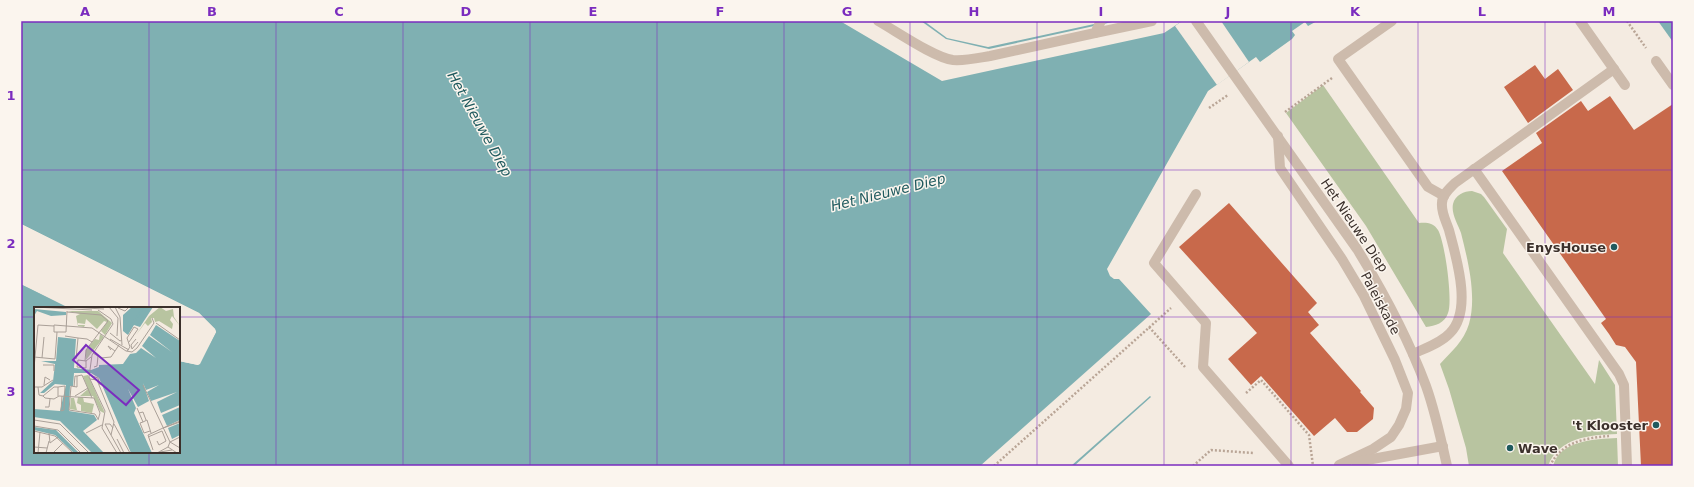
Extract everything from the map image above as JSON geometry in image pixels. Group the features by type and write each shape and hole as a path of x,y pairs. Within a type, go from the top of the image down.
{"street":[{"path":"878,21 936,55 953,60 983,58 1152,21"},
{"path":"1095,33 1101,21"},
{"name":"Het Nieuwe Diep","path":"1196,21 1357,249 1386,297 1413,354 1426,388 1443,446 1447,466"},
{"path":"1392,21 1338,59 1428,187 1444,196"},
{"path":"1580,21 1625,85"},
{"path":"1656,61 1673,85"},
{"path":"1413,354 1450,334 1460,318 1462,300 1454,248 1442,212 1444,196 1455,183 1614,69"},
{"name":"Paleiskade","path":"1278,136 1280,168 1342,258 1364,296 1395,360 1408,393 1406,409 1399,425 1391,437 1373,449 1336,465"},
{"path":"1474,169 1619,374 1624,385 1627,466"},
{"path":"1196,194 1154,263 1206,323 1203,367 1289,466"},
{"name":"Paleiskade","path":"1336,465 1443,446"}],"path":[{"path":"1627,21 1656,61"},
{"path":"1285,112 1319,87"},
{"path":"1208,108 1221,100"},
{"path":"994,466 1183,297"},
{"path":"1150,327 1190,372"},
{"path":"1235,403 1261,380 1309,435 1313,466"},
{"path":"1550,466 1560,450 1569,445 1582,440 1598,437 1626,435"},
{"path":"1193,466 1210,450 1259,453"}],"green space":[{"path":"1323,85 1419,223 1430,224 1438,230 1446,258 1450,297 1448,313 1442,322 1426,327 1366,226 1286,113"},
{"path":"1472,191 1481,194 1484,197 1507,229 1503,253 1595,384 1599,360 1615,385 1617,434 1596,435 1568,443 1553,456 1548,466 1469,466 1466,448 1449,389 1440,364 1457,346 1464,336 1469,324 1472,302 1471,278 1461,233 1454,215 1453,204 1458,196"},
{"path":"1617,438 1618,466 1553,466 1557,457 1571,446 1589,440"}],"water":[{"path":"21,21 840,21 942,81 1164,33 1182,21 1317,21 1308,26 1305,22 1292,31 1295,35 1292,39 1260,62 1256,57 1208,91 1107,269 1110,276 1114,279 1119,279 1151,314 980,466 21,466 21,284 67,307 34,307 34,453 180,453 180,361 198,365 216,332 215,329 199,313 21,224"},
{"path":"921,21 924,21 947,38 988,47 1108,21 1117,21 989,49 946,39"},
{"path":"1658,21 1673,21 1673,42"},
{"path":"1150,396 1151,397 1074,466 1071,466"}],"pier":[{"path":"1182,21 1221,21 1249,62 1217,85 1175,26"},
{"path":"21,224 199,313 215,329 216,332 200,364 198,365 180,361 180,359 199,362 214,332 198,315 21,227"},
{"path":"21,282 70,307 69,307 21,284"}],"building":[{"path":"1535,65 1545,79 1558,69 1573,90 1528,123 1504,87"},
{"name":"EnysHouse","path":"1610,96 1634,130 1673,104 1673,466 1641,466 1636,362 1625,347 1616,345 1601,323 1606,319 1502,171 1542,143 1536,133 1581,101 1588,111"},
{"path":"1229,203 1317,303 1308,312 1319,325 1310,333 1374,408 1373,419 1357,432 1347,432 1335,418 1314,436 1261,376 1251,385 1228,359 1257,333 1179,247"}],"place":[{"name":"EnysHouse","path":"1614,247"},
{"name":"'t Klooster","path":"1656,425"},
{"name":"Wave","path":"1510,448"}]}
